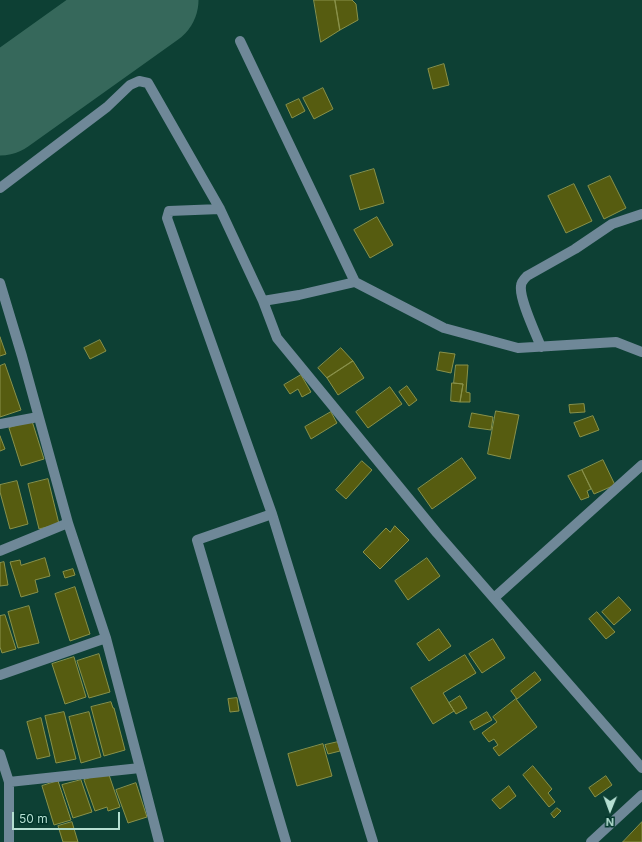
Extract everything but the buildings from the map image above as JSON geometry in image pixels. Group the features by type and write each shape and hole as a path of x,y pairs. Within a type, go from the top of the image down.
{"street":[{"path":"240,41 355,282 444,328 518,348 616,342 642,352"},
{"path":"0,188 107,108 130,85 139,81 148,83 220,209 263,301 277,338 432,527 642,768"},
{"path":"220,209 169,211 167,218 272,514 373,842"},
{"path":"541,347 522,299 520,288 522,282 527,276 575,249 612,224 642,214"},
{"path":"263,301 299,295 355,282"},
{"path":"0,283 22,356 68,523 106,638 159,842"},
{"path":"0,424 38,417"},
{"path":"494,598 642,465"},
{"path":"272,514 197,540 286,842"},
{"path":"0,551 68,523"},
{"path":"0,675 106,638"},
{"path":"0,754 9,782 10,842"},
{"path":"9,782 140,768"},
{"path":"591,842 642,794"}],"runway":[{"path":"0,107 150,0"}]}
